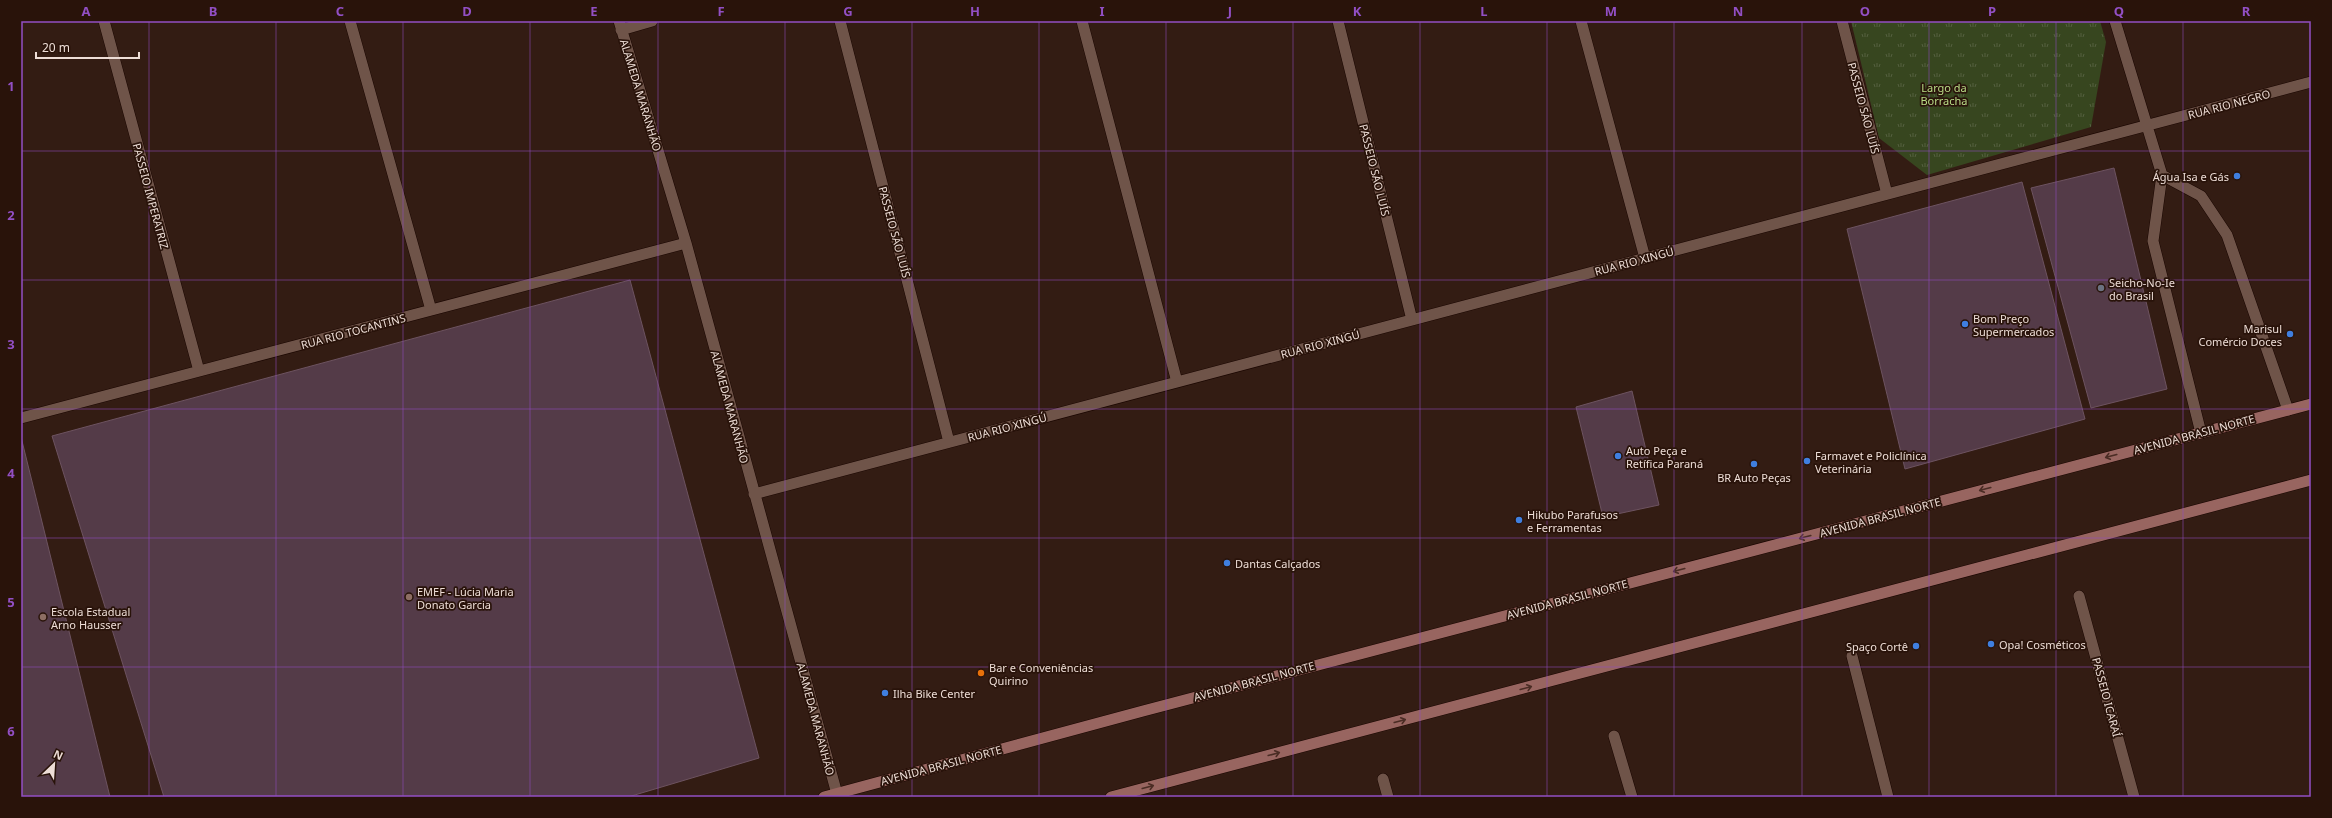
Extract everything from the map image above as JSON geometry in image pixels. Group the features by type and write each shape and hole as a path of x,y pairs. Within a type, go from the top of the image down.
{"main road":[{"name":"AVENIDA BRASIL NORTE","path":"824,797 1143,710 2311,404"},
{"path":"1111,797 2311,480"}],"street":[{"name":"PASSEIO IMPERATRIZ","path":"104,21 199,371"},
{"path":"350,21 431,310"},
{"path":"620,25 652,21"},
{"name":"PASSEIO SÃO LUÍS","path":"840,21 949,442"},
{"path":"1082,21 1177,382"},
{"name":"PASSEIO SÃO LUÍS","path":"1338,21 1412,320"},
{"path":"1581,21 1645,258"},
{"name":"PASSEIO SÃO LUÍS","path":"1842,21 1887,194"},
{"path":"2115,21 2162,175 2153,241 2201,433"},
{"name":"ALAMEDA MARANHÃO","path":"620,25 686,243 837,794"},
{"name":"RUA RIO NEGRO","path":"1887,194 2311,82"},
{"path":"2162,175 2201,196 2227,235 2288,410"},
{"name":"RUA RIO XINGÚ","path":"754,494 1887,194"},
{"name":"RUA RIO TOCANTINS","path":"21,418 686,243"},
{"name":"PASSEIO ICARAÍ","path":"2079,596 2134,797"},
{"path":"1852,656 1888,797"},
{"path":"1614,736 1632,797"},
{"path":"1383,779 1388,797"}],"green space":[{"name":"Largo da Borracha","path":"1851,21 2100,21 2106,42 2091,127 1927,175 1879,138"}],"building":[{"name":"Seicho-No-Ie do Brasil","path":"2114,168 2167,389 2091,408 2031,188"},
{"name":"Bom Preço Supermercados","path":"2022,182 2085,419 1905,469 1847,229"},
{"name":"EMEF - Lúcia Maria Donato Garcia","path":"630,280 759,758 628,797 164,797 52,436"},
{"name":"Auto Peça e Retífica Paraná","path":"1632,391 1659,505 1603,517 1576,407"},
{"name":"Escola Estadual Arno Hausser","path":"21,437 110,797 21,797"}],"place":[{"name":"Água Isa e Gás","path":"2237,176"},
{"name":"Seicho-No-Ie do Brasil","path":"2101,288"},
{"name":"Bom Preço Supermercados","path":"1965,324"},
{"name":"Marisul Comércio Doces","path":"2290,334"},
{"name":"Auto Peça e Retífica Paraná","path":"1618,456"},
{"name":"Farmavet e Policlínica Veterinária","path":"1807,461"},
{"name":"BR Auto Peças","path":"1754,464"},
{"name":"Hikubo Parafusos e Ferramentas","path":"1519,520"},
{"name":"Dantas Calçados","path":"1227,563"},
{"name":"EMEF - Lúcia Maria Donato Garcia","path":"409,597"},
{"name":"Escola Estadual Arno Hausser","path":"43,617"},
{"name":"Opa! Cosméticos","path":"1991,644"},
{"name":"Spaço Cortê","path":"1916,646"},
{"name":"Bar e Conveniências Quirino","path":"981,673"},
{"name":"Ilha Bike Center","path":"885,693"}]}
